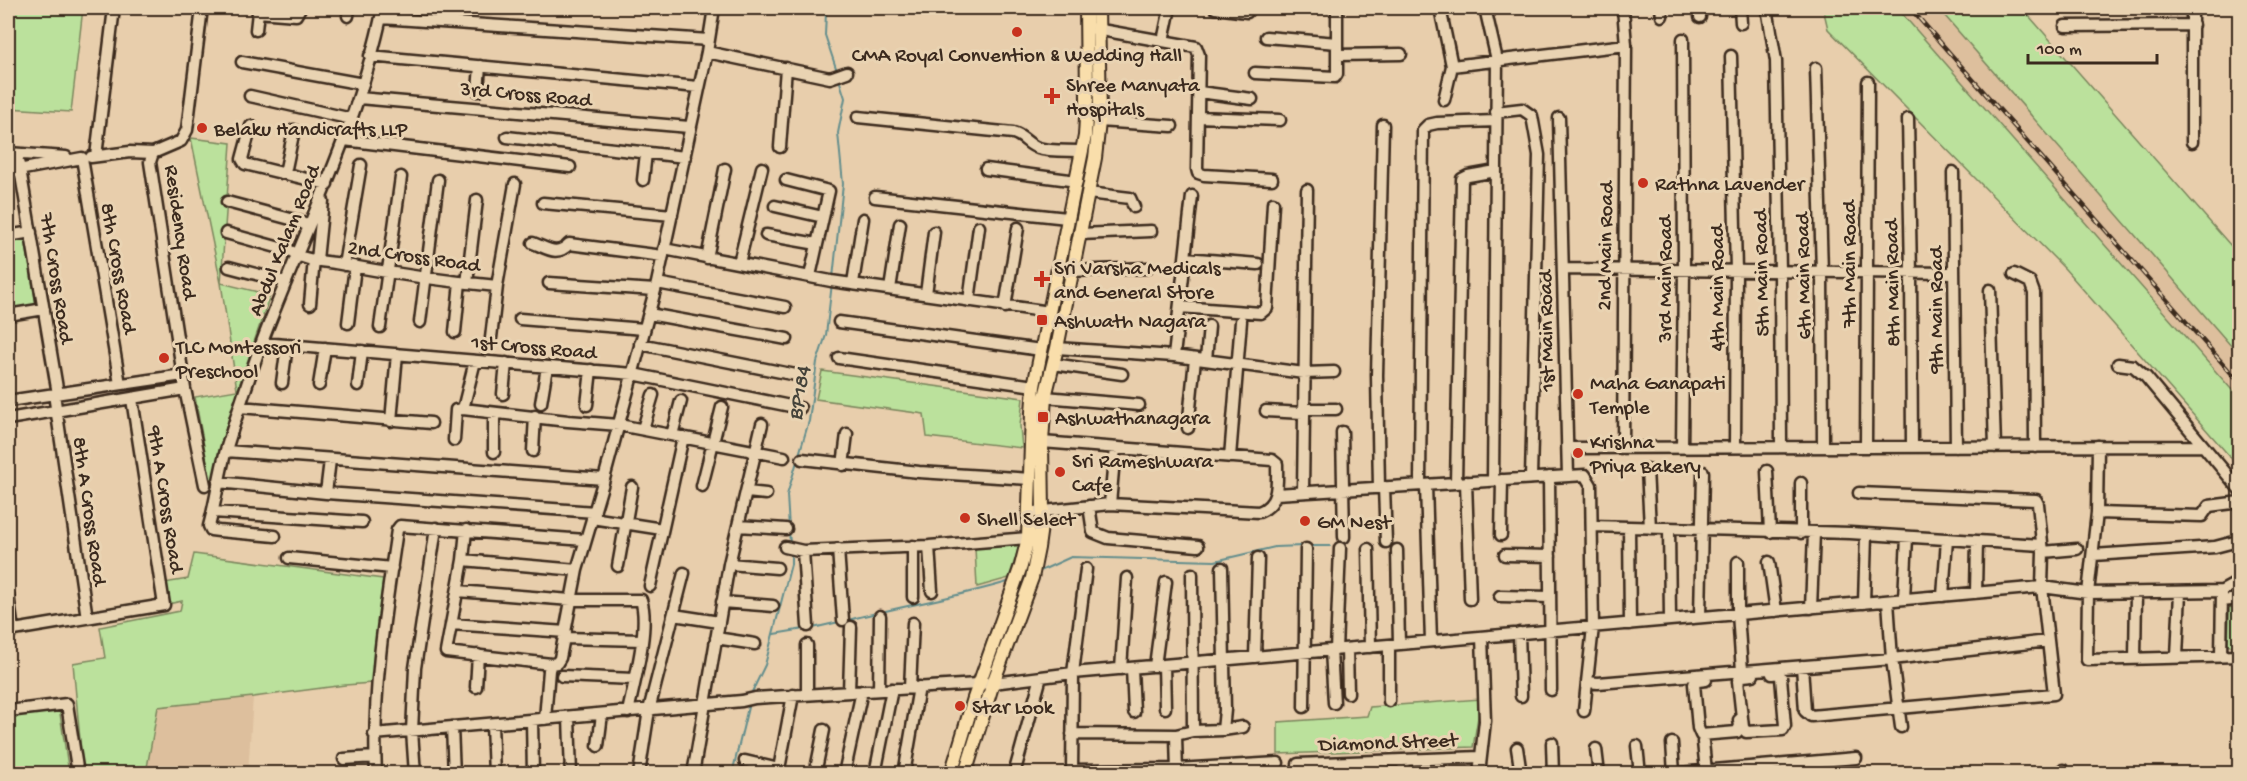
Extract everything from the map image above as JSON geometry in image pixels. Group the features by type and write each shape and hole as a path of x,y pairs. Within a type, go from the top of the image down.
{"main road":[{"path":"965,774 993,683 1032,578 1045,397 1073,272 1095,158 1099,121 1093,29 1086,8"},
{"path":"951,774 979,684 1021,567 1036,512 1030,479 1034,386 1067,218 1077,181 1082,151 1093,29 1098,8"}],"street":[{"path":"96,156 114,8"},
{"name":"Residency Road","path":"202,8 187,130 180,141 153,153 150,162 185,389 205,485"},
{"path":"256,30 260,9 296,15 300,8"},
{"path":"466,531 458,591 446,652 557,663 565,635 577,570 656,286 708,46 714,8"},
{"path":"1163,41 1170,8"},
{"path":"1215,8 1248,12"},
{"path":"1255,73 1331,78 1337,74 1337,8"},
{"path":"1440,8 1452,66 1444,100"},
{"path":"1485,8 1497,60 1497,480 1501,535"},
{"name":"2nd Main Road","path":"1623,8 1626,45 1623,448"},
{"path":"1740,8 1741,23"},
{"name":"5th Main Road","path":"1767,8 1776,62 1781,447"},
{"path":"2192,8 2192,142"},
{"path":"382,13 708,46 830,78 847,72"},
{"name":"Abdul Kalam Road","path":"213,512 218,482 240,407 262,343 352,119 382,13"},
{"path":"2065,26 2193,25"},
{"path":"1093,29 1196,47 1199,55 1198,173 1272,178"},
{"path":"1266,37 1337,43"},
{"name":"3rd Main Road","path":"1682,448 1683,39"},
{"path":"1452,66 1626,45"},
{"path":"1337,55 1401,54"},
{"path":"370,56 698,87"},
{"name":"4th Main Road","path":"1731,56 1736,271 1735,447"},
{"path":"242,63 363,84"},
{"path":"478,91 480,66"},
{"path":"780,147 786,68"},
{"name":"6th Main Road","path":"1816,68 1822,272 1823,447"},
{"name":"7th Main Road","path":"1866,447 1868,82"},
{"path":"1198,92 1252,99"},
{"path":"250,96 352,119"},
{"name":"3rd Cross Road","path":"359,98 689,127"},
{"path":"1431,641 1423,485 1423,130 1428,125 1437,123 1496,117 1522,109 1532,116 1539,155 1531,478"},
{"path":"858,117 1013,133 1023,136 1040,149 1082,151"},
{"path":"1198,117 1280,120"},
{"name":"1st Main Road","path":"1559,118 1568,476"},
{"name":"8th Main Road","path":"1908,119 1912,447"},
{"path":"1099,121 1172,126"},
{"path":"1383,125 1377,375 1386,542"},
{"path":"251,126 242,159 245,164 285,173 325,188 310,304"},
{"path":"285,173 294,129"},
{"path":"507,137 685,156"},
{"path":"344,140 570,167"},
{"path":"8,172 96,156 130,152 153,153"},
{"path":"12,153 82,158"},
{"name":"7th Cross Road","path":"12,153 20,169 31,232 57,411"},
{"path":"643,180 646,153"},
{"name":"8th Cross Road","path":"82,158 120,384"},
{"path":"348,323 349,266 361,165"},
{"path":"739,263 762,168"},
{"path":"707,258 725,169"},
{"path":"986,169 1077,181"},
{"path":"1470,599 1461,483 1462,179 1496,171"},
{"name":"9th Main Road","path":"1953,172 1956,447"},
{"path":"380,327 401,177"},
{"path":"420,322 438,180"},
{"path":"786,180 829,190 810,276"},
{"name":"2nd Cross Road","path":"226,233 315,260 387,272 497,285 515,184"},
{"path":"1303,492 1307,190"},
{"path":"1088,193 1130,198 1134,207"},
{"path":"1174,356 1192,196"},
{"path":"874,197 1067,218"},
{"path":"455,332 477,200"},
{"path":"227,202 298,221 308,226"},
{"path":"543,202 672,215"},
{"path":"1180,307 1261,313 1265,311 1274,203"},
{"path":"776,206 823,217"},
{"path":"854,284 863,219"},
{"path":"890,289 900,224"},
{"path":"969,301 979,227"},
{"path":"1005,307 1018,228"},
{"path":"1080,234 1151,231"},
{"path":"8,236 31,232"},
{"path":"926,294 934,232"},
{"path":"766,235 817,244"},
{"path":"533,243 554,252 560,251 569,244 707,258 854,284 1050,312"},
{"path":"1185,258 1258,264"},
{"path":"229,267 286,282"},
{"path":"1073,272 1147,268"},
{"path":"1563,269 1954,273"},
{"path":"2014,274 2030,282 2034,293 2035,447"},
{"path":"549,283 656,286 785,307"},
{"path":"491,338 497,285"},
{"path":"1990,290 1995,447"},
{"path":"8,315 44,309"},
{"path":"649,314 787,339"},
{"path":"520,319 644,329"},
{"path":"1230,456 1241,321"},
{"path":"838,322 1041,350"},
{"path":"1188,428 1209,326"},
{"name":"1st Cross Road","path":"262,343 633,374 800,408"},
{"path":"640,344 796,375"},
{"path":"282,383 287,345"},
{"path":"319,386 325,348"},
{"path":"1057,348 1174,356 1304,373 1334,372"},
{"path":"358,385 362,351"},
{"path":"391,421 397,354"},
{"path":"838,358 1034,386"},
{"path":"463,409 475,361"},
{"path":"503,394 506,363"},
{"path":"1053,364 1122,374"},
{"path":"2118,364 2133,366 2146,377 2240,490"},
{"path":"541,403 547,367"},
{"path":"587,405 591,370"},
{"path":"8,401 183,375"},
{"path":"8,418 185,389"},
{"path":"644,429 653,396"},
{"path":"1045,397 1139,405"},
{"name":"9th A Cross Road","path":"87,618 164,606 132,399"},
{"path":"650,586 678,436 681,401"},
{"path":"240,407 431,423"},
{"path":"702,486 722,407"},
{"path":"454,440 456,410 463,409 535,416 568,422 619,425 784,457"},
{"path":"1266,411 1336,409"},
{"name":"8th A Cross Road","path":"57,411 87,618"},
{"path":"494,412 494,452"},
{"path":"533,451 535,416"},
{"path":"693,774 729,564 762,424"},
{"path":"1342,432 1344,537"},
{"path":"843,465 846,434"},
{"path":"1036,512 1110,504 1259,512 1266,510 1272,504 1276,494 1278,464 1276,461 1042,442"},
{"path":"1568,448 2202,446"},
{"path":"2098,447 2097,513 2088,593 2087,660 2240,656"},
{"path":"1110,504 1115,448"},
{"path":"226,451 604,479"},
{"path":"802,459 843,465 1030,479"},
{"path":"326,493 330,460"},
{"path":"1647,469 1650,528"},
{"path":"1767,471 1770,532"},
{"path":"1700,617 1703,472"},
{"path":"1276,494 1585,475 1589,480 1592,526 1593,627 1584,711"},
{"path":"1549,477 1551,690"},
{"path":"218,482 594,515 662,529"},
{"path":"1801,532 1802,483"},
{"path":"618,566 632,487"},
{"path":"747,492 766,494"},
{"path":"1802,666 1805,711 1811,716 2054,694 2042,587 2043,548 2036,500 1859,493"},
{"path":"2097,513 2202,516 2209,506 2240,502"},
{"path":"1089,506 1094,532 1108,538 1198,546"},
{"path":"266,516 270,536 210,530 209,525 213,512 362,522"},
{"path":"376,774 374,734 380,648 397,530 400,526 585,540"},
{"path":"738,526 786,529"},
{"path":"1592,526 1866,535 2077,549"},
{"path":"1629,527 1630,624"},
{"path":"415,774 412,731 415,668 436,528"},
{"path":"1669,528 1670,620"},
{"path":"1811,608 1814,533"},
{"path":"1864,603 1866,535"},
{"path":"1904,599 1907,537"},
{"path":"785,547 803,551 929,546 1028,538"},
{"path":"1943,596 1947,539"},
{"path":"1976,593 1977,541"},
{"path":"2093,555 2216,547 2238,541"},
{"path":"913,546 913,597"},
{"path":"929,546 932,591"},
{"path":"1334,704 1338,649 1340,548"},
{"path":"838,549 847,624 849,692"},
{"path":"1304,707 1306,549"},
{"path":"1368,549 1370,646"},
{"path":"1389,701 1394,644 1397,550"},
{"path":"803,551 808,626"},
{"path":"1505,555 1550,556"},
{"path":"289,558 392,568"},
{"path":"1255,657 1258,558"},
{"path":"463,560 577,570"},
{"path":"1738,562 1738,614 1742,670"},
{"path":"1770,562 1776,611"},
{"path":"729,564 777,568"},
{"path":"1222,568 1225,710 1223,730"},
{"path":"1086,569 1073,673 1072,772 1177,771 1278,763"},
{"path":"639,774 649,710 684,573"},
{"path":"1192,574 1193,731"},
{"path":"1127,578 1127,668 1134,712"},
{"path":"2221,656 2222,596 2240,581"},
{"path":"1165,708 1160,665 1166,582"},
{"path":"374,734 704,705 755,698 993,683 1191,662 2042,587 2088,593 2180,592 2240,599"},
{"path":"458,591 571,600 641,600 644,608 642,640 628,712"},
{"path":"2177,657 2180,592"},
{"path":"2135,659 2136,593"},
{"path":"8,595 10,631 87,618"},
{"path":"1500,596 1550,597"},
{"path":"1888,601 1892,658 1901,727"},
{"path":"722,602 773,606"},
{"path":"674,615 719,622"},
{"path":"879,690 880,616"},
{"path":"904,774 914,688 913,623"},
{"path":"451,624 642,640"},
{"path":"1519,633 1521,696"},
{"path":"1479,774 1485,721 1482,637"},
{"path":"716,638 755,644"},
{"path":"1587,682 1706,677 1731,678 1736,683 1740,726 1737,732 1701,735 1698,728 1694,684 1706,677 1742,670 1771,671 1781,676 1785,726 1783,730 1746,732 1743,727 1738,681 1743,676 1771,671 1802,666 2048,641"},
{"path":"807,645 807,694"},
{"path":"1338,649 1348,693"},
{"path":"476,687 478,655"},
{"path":"545,719 551,664"},
{"path":"561,676 634,679"},
{"path":"1014,774 1041,677"},
{"path":"875,774 892,689"},
{"path":"844,774 862,691"},
{"path":"745,761 779,769 793,695"},
{"path":"8,711 68,704 78,774"},
{"path":"598,746 602,714"},
{"path":"569,717 571,774"},
{"path":"532,720 533,774"},
{"path":"492,724 494,774"},
{"path":"452,727 454,774"},
{"path":"1072,734 1176,735 1193,731 1243,727"},
{"path":"815,774 824,730"},
{"path":"1176,735 1177,771"},
{"path":"1703,742 1706,771"},
{"path":"1672,743 1674,773"},
{"path":"1552,744 1552,774"},
{"path":"1637,746 1640,774"},
{"path":"1517,748 1521,774"},
{"path":"1596,749 1599,774"},
{"path":"344,759 375,757"},
{"name":"Diamond Street","path":"1298,769 1333,768 1369,761 1480,757"},
{"path":"1667,774 1856,758"},
{"path":"1438,759 1439,774"},
{"path":"1403,774 1404,760"},
{"path":"1369,761 1369,774"}],"shaded area":[{"path":"1897,8 1938,8 2239,355 2239,398"},
{"path":"253,697 248,773 146,774 158,707"}],"green space":[{"path":"8,8 83,8 71,112 8,108"},
{"path":"1823,8 1897,8 2239,398 2239,467 2065,269 1828,29"},
{"path":"1938,8 2022,8 2239,255 2239,355"},
{"path":"191,138 231,143 221,283"},
{"path":"25,238 36,305 8,310 8,241"},
{"path":"221,283 270,295 230,413 211,485 195,397 237,390"},
{"path":"822,371 1023,398 1020,426 1022,448 927,437 924,414 816,399"},
{"path":"1020,543 1009,578 977,587 975,548"},
{"path":"194,554 383,579 372,683 158,707 146,773 83,773 73,663 105,658 100,627 180,611 182,601 168,604 164,583 188,579"},
{"path":"2239,590 2239,645 2228,646 2230,596"},
{"path":"1481,699 1473,747 1278,754 1278,722 1367,716 1370,707"},
{"path":"59,707 69,773 8,774 8,715"}],"waterway":[{"name":"BP184","path":"826,12 825,35 837,71"},
{"name":"BP184","path":"833,278 843,184 838,133 845,98 839,79"},
{"name":"BP184","path":"790,545 787,495 809,421 817,362 826,335 832,283"},
{"path":"1038,572 1071,557 1215,561 1275,547 1303,546"},
{"path":"1309,546 1330,546"},
{"name":"BP184","path":"751,694 765,665 791,564 791,551"},
{"path":"848,620 1011,581"},
{"path":"813,628 839,622"},
{"path":"774,634 804,629"},
{"name":"BP184","path":"732,774 749,703"}],"railway":[{"path":"1910,8 2240,383"}],"place":[{"name":"CMA Royal Convention & Wedding Hall","path":"1017,32"},
{"name":"Shree Manyata Hospitals","path":"1052,96"},
{"name":"Belaku Handicrafts LLP","path":"202,128"},
{"name":"Rathna Lavender","path":"1643,183"},
{"name":"Sri Varsha Medicals and General Store","path":"1042,279"},
{"name":"Ashwath Nagara","path":"1042,320"},
{"name":"TLC Montessori Preschool","path":"164,358"},
{"name":"Maha Ganapati Temple","path":"1578,394"},
{"name":"Ashwathanagara","path":"1043,417"},
{"name":"Krishna Priya Bakery","path":"1578,453"},
{"name":"Sri Rameshwara Cafe","path":"1060,472"},
{"name":"Shell Select","path":"965,518"},
{"name":"GM Nest","path":"1305,521"},
{"name":"Star Look","path":"960,706"}]}
